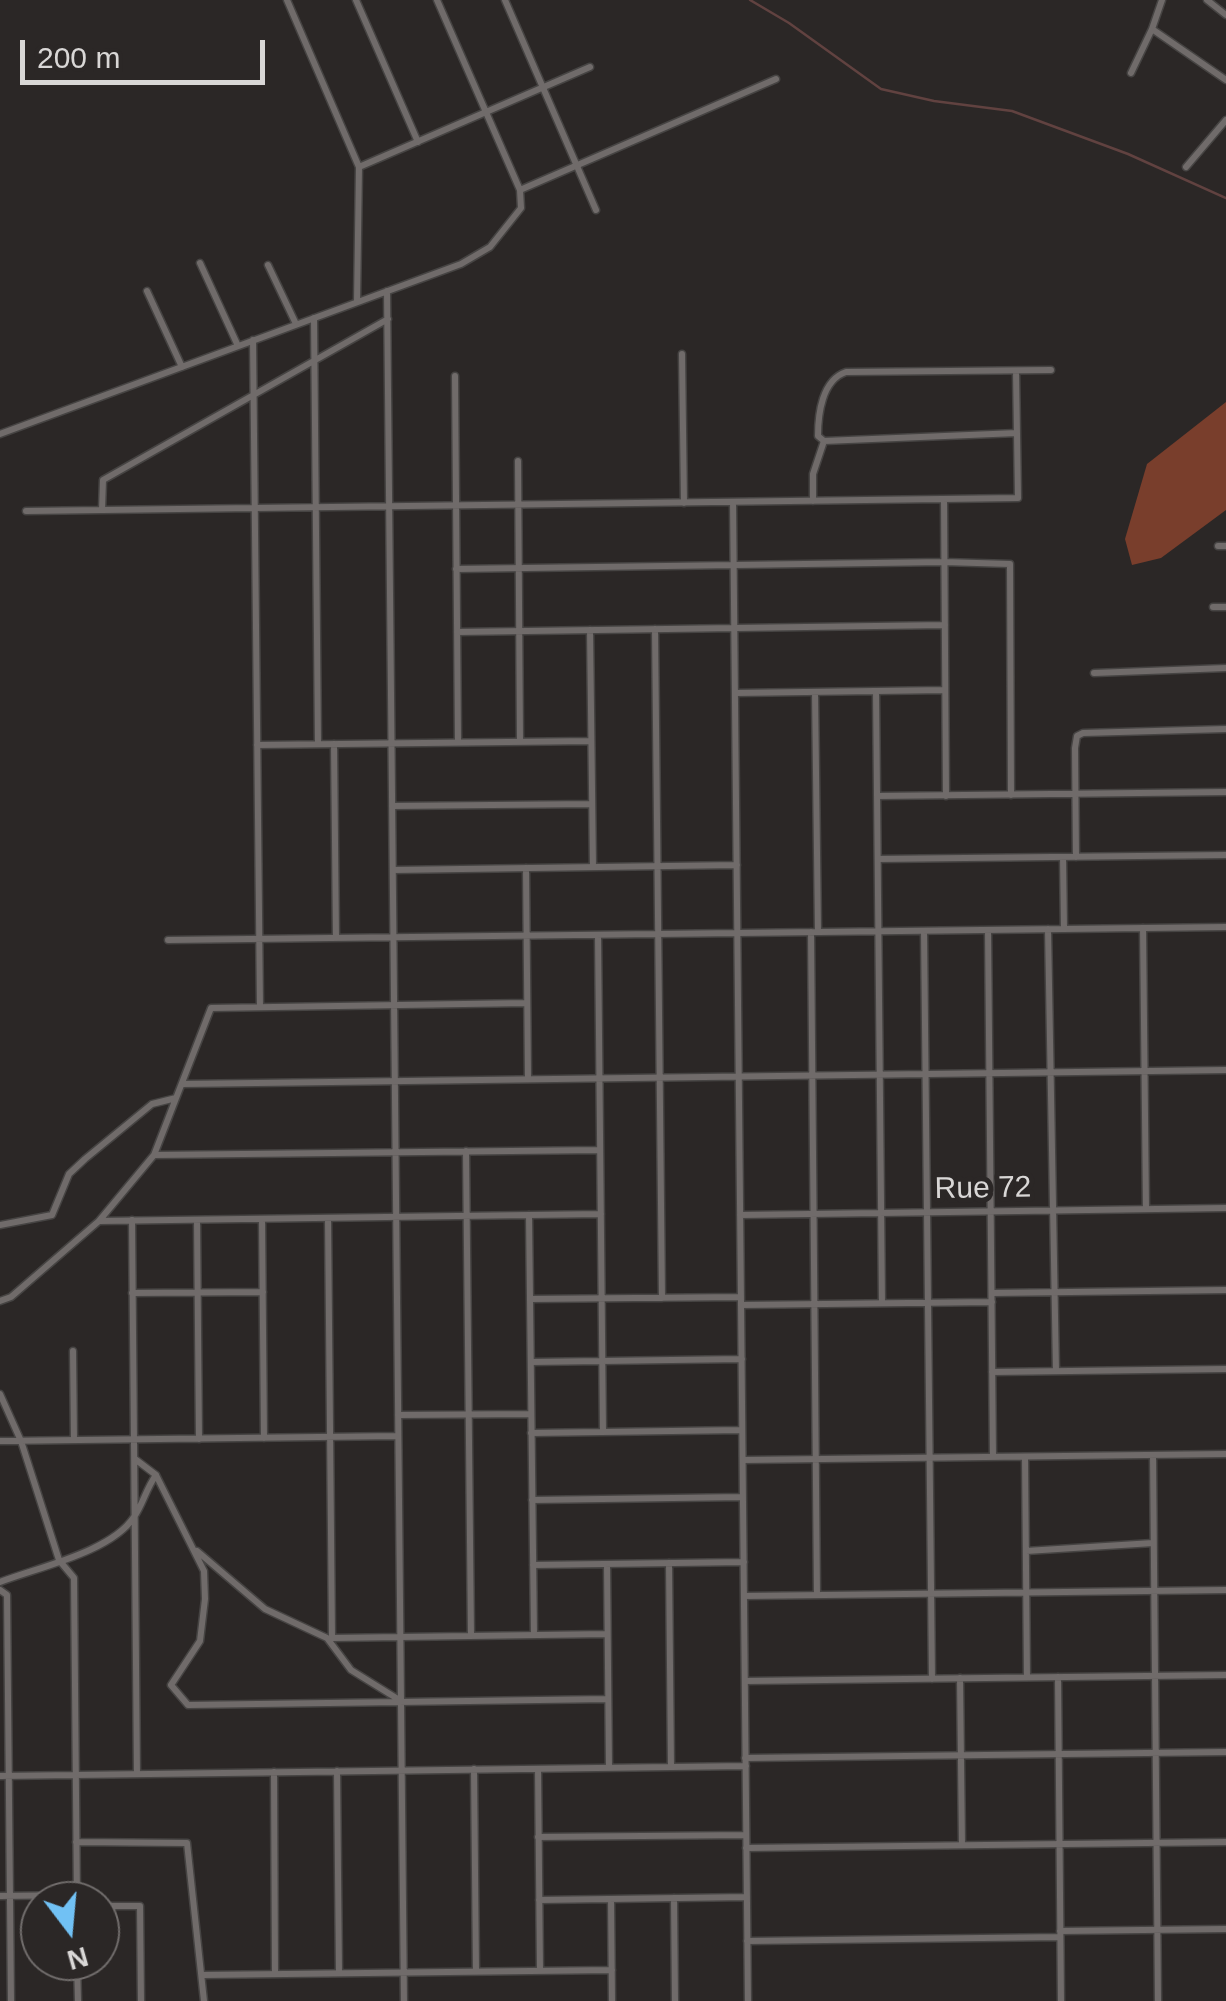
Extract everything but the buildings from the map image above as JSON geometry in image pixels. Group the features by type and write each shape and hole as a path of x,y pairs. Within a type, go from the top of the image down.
{"street":[{"path":"287,0 359,167 357,302"},
{"path":"356,0 418,142"},
{"path":"0,434 461,264 490,247 520,208 520,190 437,0"},
{"path":"504,0 596,210"},
{"path":"1131,73 1162,0"},
{"path":"1207,0 1226,15"},
{"path":"1152,29 1226,80"},
{"path":"359,167 590,67"},
{"path":"520,190 776,80"},
{"path":"1186,167 1224,126"},
{"path":"200,262 238,346"},
{"path":"268,265 296,324"},
{"path":"147,291 182,366"},
{"path":"387,291 404,2001"},
{"path":"314,318 318,744"},
{"path":"102,510 104,480 388,319"},
{"path":"254,340 260,1007"},
{"path":"682,354 684,503"},
{"path":"26,511 1018,498 1016,370"},
{"path":"1017,434 824,441 818,436 818,421 826,387 838,374 846,372 1051,370"},
{"path":"454,376 458,742"},
{"path":"813,501 813,474 824,441"},
{"path":"518,461 520,742"},
{"path":"944,499 946,796"},
{"path":"733,502 748,2001"},
{"path":"456,568 1010,564 1012,795"},
{"path":"1213,607 1226,607"},
{"path":"457,632 945,625"},
{"path":"656,629 662,1298"},
{"path":"590,630 593,867"},
{"path":"1094,673 1226,668"},
{"path":"735,693 946,690"},
{"path":"876,691 882,1303"},
{"path":"815,692 812,1076 817,1596"},
{"path":"1076,857 1074,748 1078,736 1226,729"},
{"path":"257,745 592,740"},
{"path":"334,744 336,938"},
{"path":"877,796 1226,792"},
{"path":"392,806 592,804"},
{"path":"878,859 1226,855"},
{"path":"1063,857 1064,929"},
{"path":"393,870 737,865"},
{"path":"526,868 528,1079"},
{"path":"168,940 1226,927"},
{"path":"1144,928 1146,1210"},
{"path":"1048,929 1056,1371"},
{"path":"924,930 932,1679"},
{"path":"988,930 993,1457"},
{"path":"598,935 603,1432"},
{"path":"0,1302 99,1221 154,1156 211,1008 527,1003"},
{"path":"182,1084 1226,1070"},
{"path":"0,1226 52,1215 69,1174 152,1104 176,1098"},
{"path":"154,1156 600,1150"},
{"path":"466,1152 470,1636"},
{"name":"Rue 72","path":"740,1214 1226,1208"},
{"path":"99,1221 600,1214"},
{"path":"530,1215 534,1635"},
{"path":"262,1218 264,1438"},
{"path":"328,1218 332,1638 607,1634"},
{"path":"132,1220 138,1774"},
{"path":"197,1220 200,1439"},
{"path":"530,1299 928,1303 1054,1292 1226,1290"},
{"path":"132,1293 263,1292"},
{"path":"73,1352 74,1440"},
{"path":"531,1362 742,1360"},
{"path":"992,1372 1226,1369"},
{"path":"0,1394 21,1441 59,1560 74,1578 77,1881"},
{"path":"398,1415 531,1414"},
{"path":"532,1433 742,1430"},
{"path":"0,1441 398,1436"},
{"path":"742,1460 1226,1454"},
{"path":"1152,1455 1158,2001"},
{"path":"1025,1456 1027,1678"},
{"path":"135,1459 156,1475 204,1571 206,1599 200,1641 171,1685 188,1704 608,1698"},
{"path":"0,1582 110,1542 134,1517 156,1475"},
{"path":"532,1500 743,1497"},
{"path":"188,1543 265,1608 327,1638 352,1670 401,1701"},
{"path":"1026,1551 1154,1543"},
{"path":"533,1565 744,1562"},
{"path":"669,1563 671,1767"},
{"path":"607,1564 608,1768"},
{"path":"0,1590 7,1595 4,1776 10,2001"},
{"path":"744,1596 1226,1590"},
{"path":"745,1681 1226,1675"},
{"path":"1058,1677 1061,2001"},
{"path":"960,1678 962,1845"},
{"path":"4,1776 671,1767 961,1756 1226,1752"},
{"path":"538,1768 540,1970"},
{"path":"474,1769 476,1972"},
{"path":"337,1771 339,1973"},
{"path":"274,1772 276,1974"},
{"path":"538,1837 746,1834"},
{"path":"76,1842 188,1842 204,2001"},
{"path":"746,1848 1226,1842"},
{"path":"0,1896 20,1896"},
{"path":"539,1900 747,1897"},
{"path":"674,1898 675,2001"},
{"path":"611,1899 612,2001"},
{"path":"120,1906 140,1906 141,2001"},
{"path":"747,1941 1226,1929"},
{"path":"204,1975 612,1970"}],"shaded area":[{"path":"1226,402 1226,510 1161,558 1132,565 1125,539 1147,464"}],"waterway":[{"path":"750,0 881,89 934,101 1012,111 1128,154 1226,198"}]}
